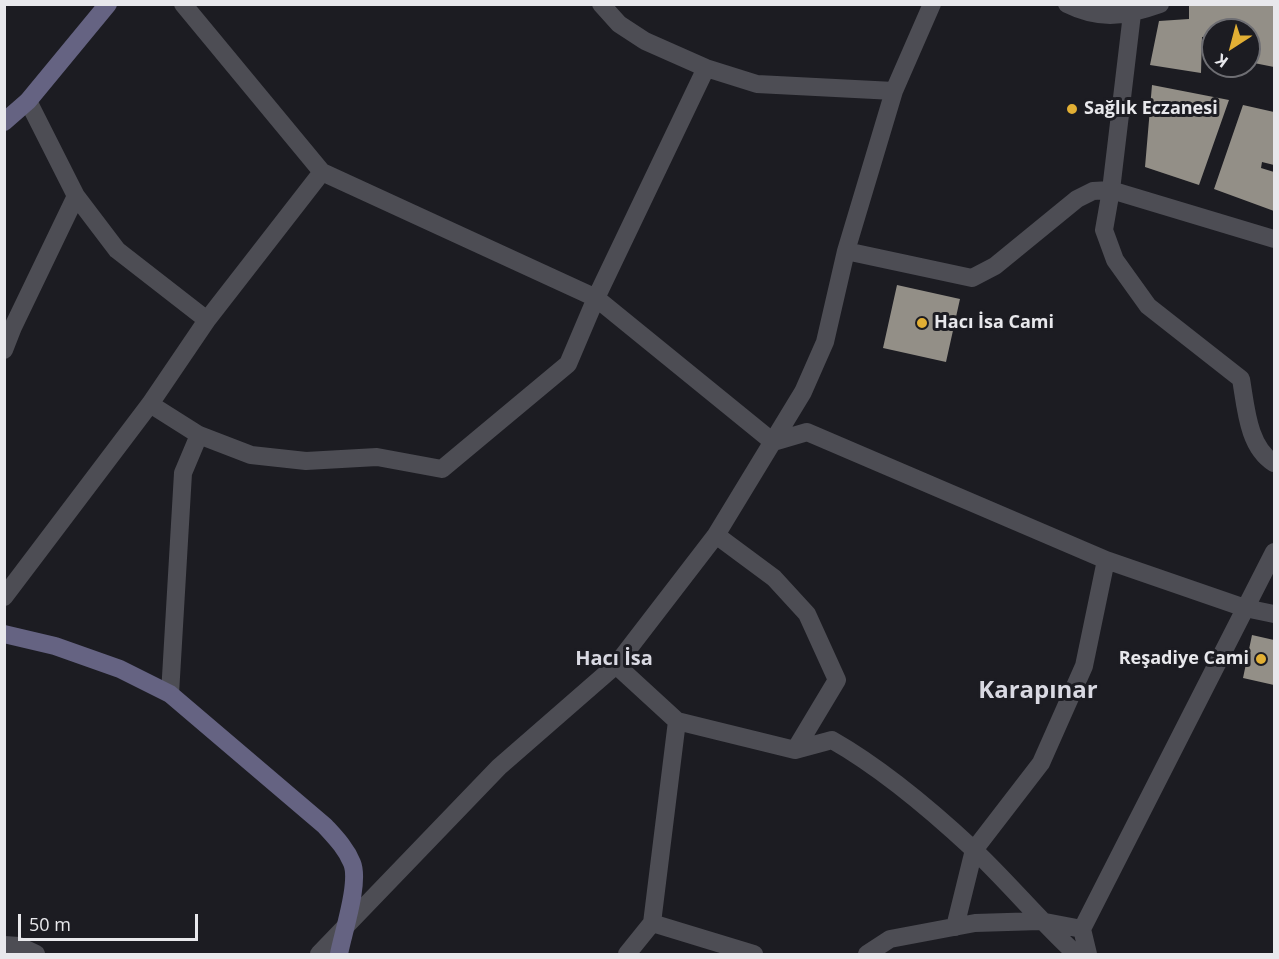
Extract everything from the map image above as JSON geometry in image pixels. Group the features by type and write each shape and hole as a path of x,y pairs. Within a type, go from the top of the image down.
{"street":[{"path":"4,122 28,101 108,4"},
{"path":"183,4 322,172 596,298 773,442"},
{"path":"601,4 619,24 645,41 706,68 757,84 894,91"},
{"path":"319,954 499,768 616,665 716,535 803,392 825,342 846,251 894,91 932,4"},
{"path":"1067,4 1095,16 1111,17 1132,14 1160,4"},
{"path":"1132,14 1104,230 1115,260 1148,306 1241,379 1249,425 1263,456 1275,463"},
{"path":"150,404 199,435 251,455 306,461 377,457 442,469 568,364 596,298 706,68"},
{"path":"28,101 76,196 117,250 207,320"},
{"path":"4,597 150,404 207,320 322,172"},
{"path":"846,251 972,278 995,266 1077,200 1093,191 1111,190 1275,239"},
{"path":"4,350 76,196"},
{"path":"773,442 807,432 1106,560 1245,608 1275,614"},
{"path":"170,694 183,473 199,435"},
{"path":"716,535 774,578 807,614 837,680 795,750"},
{"path":"1088,954 1082,929 1137,827 1275,552"},
{"path":"955,927 974,850 1041,763 1084,666 1106,560"},
{"path":"4,634 55,646 120,669 170,694 325,826 345,848 354,866 353,888 339,954"},
{"path":"616,665 677,721 795,750 832,740 862,757 895,782 974,850 1040,921 1076,954"},
{"path":"627,954 652,923 677,721"},
{"path":"867,954 890,939 975,923 1040,921 1082,929"},
{"path":"652,923 754,954"},
{"path":"4,945 19,946 36,954"}],"building":[{"path":"1274,5 1274,67 1261,64 1261,18 1201,18 1201,73 1150,65 1159,21 1189,19 1189,6"},
{"path":"1152,85 1229,100 1199,185 1145,167"},
{"path":"1243,105 1274,112 1274,165 1262,162 1261,168 1274,172 1274,211 1214,189"},
{"name":"Hacı İsa Cami","path":"897,285 960,299 946,362 883,348"},
{"name":"Reşadiye Cami","path":"1252,635 1274,640 1274,685 1243,678"}],"place":[{"name":"Sağlık Eczanesi","path":"1072,109"},
{"name":"Hacı İsa Cami","path":"922,323"},
{"name":"Reşadiye Cami","path":"1261,659"}],"district":[{"name":"Hacı İsa","path":"614,659"},
{"name":"Karapınar","path":"1038,691"}]}
